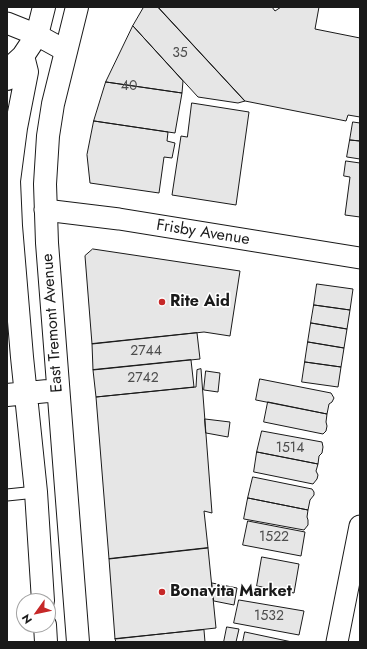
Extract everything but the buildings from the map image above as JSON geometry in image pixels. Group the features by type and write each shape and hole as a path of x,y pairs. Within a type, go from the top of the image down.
{"main road":[{"path":"7,79 10,68 24,56 37,35 44,7"},
{"name":"East Tremont Avenue","path":"77,7 53,104 48,136 45,210 78,642"},
{"name":"East Tremont Avenue","path":"24,56 28,72 16,128 10,181 16,394 36,492 42,593"},
{"path":"16,394 58,390"}],"street":[{"path":"7,23 37,35 66,51"},
{"name":"Frisby Avenue","path":"45,210 119,219 360,258"},
{"path":"337,642 360,526"}],"lane":[{"path":"7,495 36,492"}],"place":[{"name":"Rite Aid","path":"162,302"},
{"name":"Bonavita Market","path":"162,592"}]}
